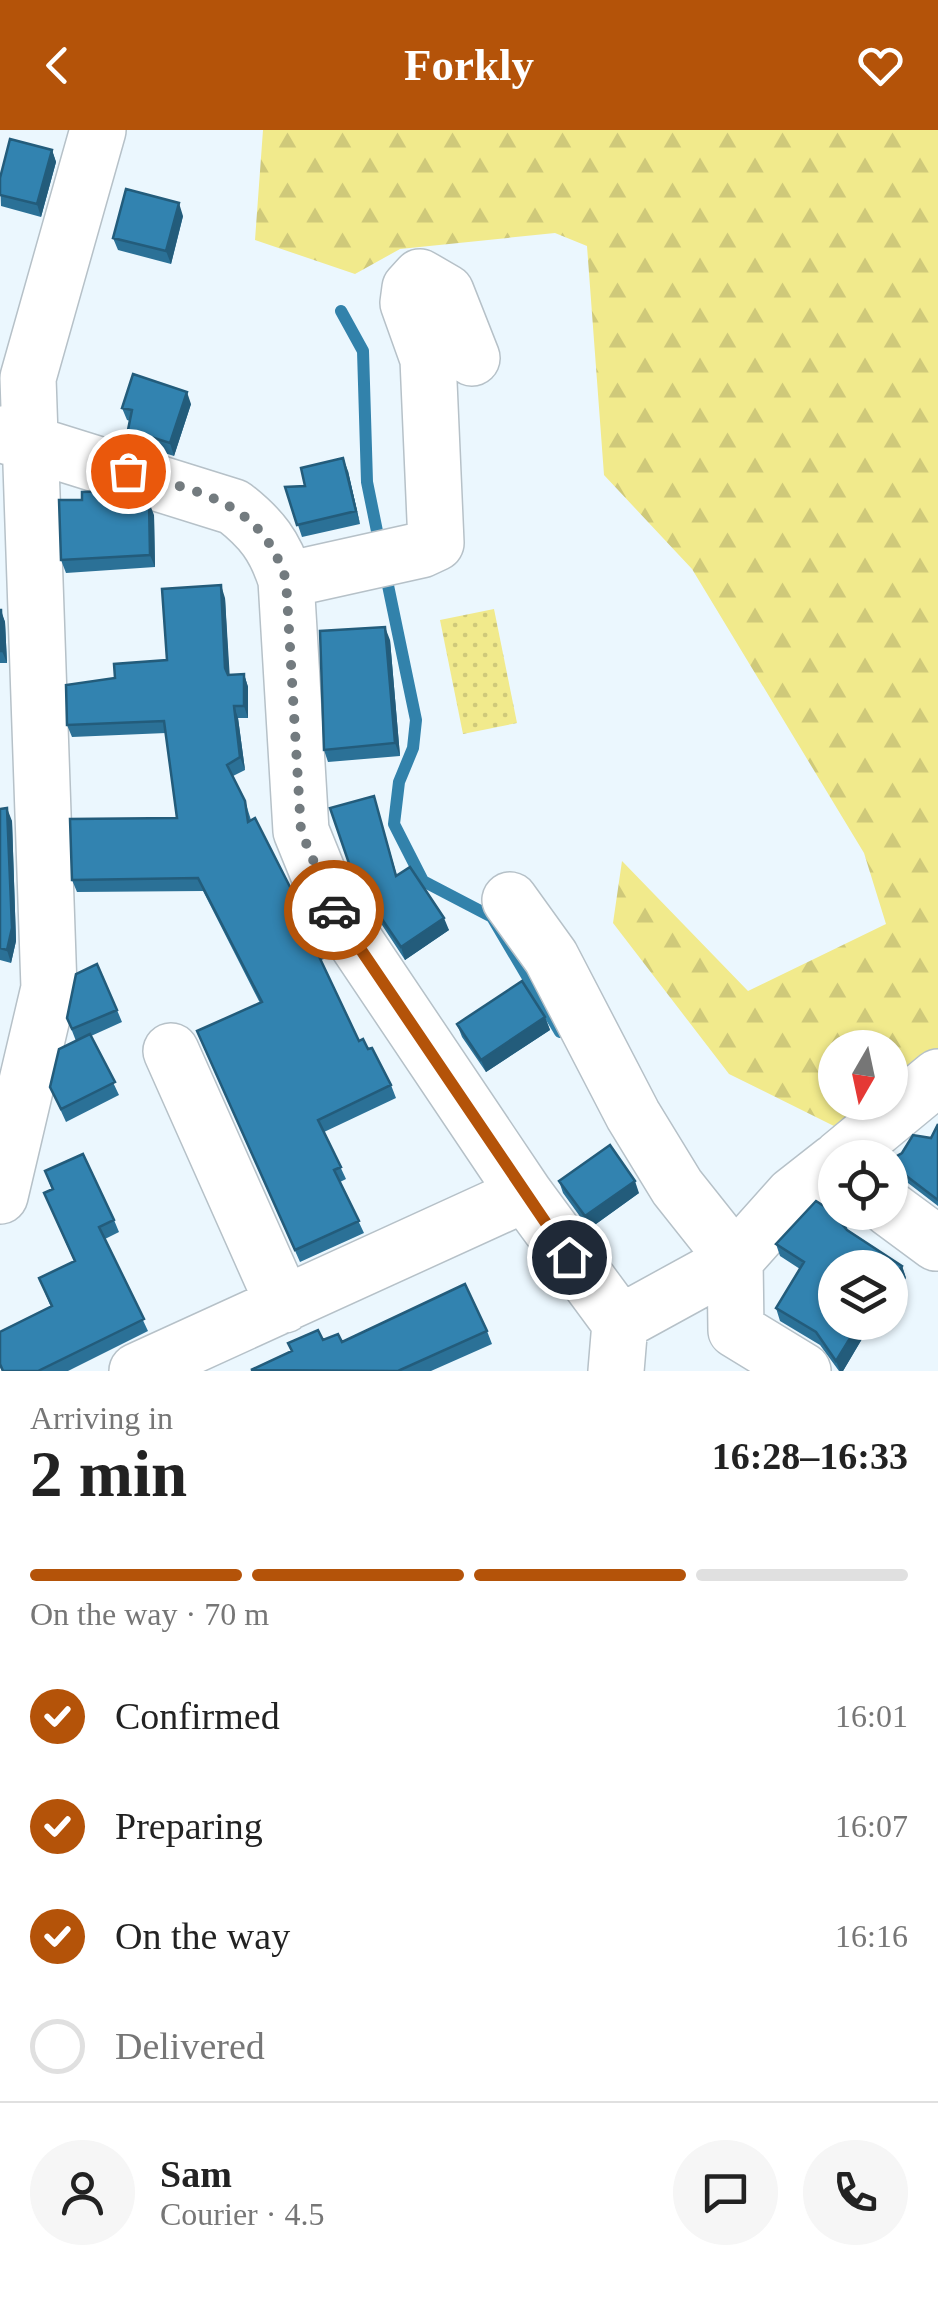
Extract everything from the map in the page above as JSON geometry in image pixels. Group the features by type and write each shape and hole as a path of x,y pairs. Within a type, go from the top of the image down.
{"street":[{"path":"0,1196 49,988 15,438 28,378 98,130"},
{"path":"286,580 422,550 436,543 438,518 430,482 428,359 408,304 410,288 420,277 446,292 472,358"},
{"path":"15,438 234,507 260,528 276,548 286,580 301,831 314,870 331,906 524,1194 618,1347 735,1260 794,1196 818,1177"},
{"path":"510,900 551,957 633,1114 677,1187 735,1260 736,1330 802,1371"},
{"path":"171,1052 284,1306"},
{"path":"863,1140 938,1077"},
{"path":"137,1371 524,1194"},
{"path":"908,1223 936,1244"}],"green space":[{"path":"263,130 938,130 938,1061 908,1083 908,1030 818,1030 818,1118 729,1074 613,923 622,861 748,991 886,924 864,853 692,569 604,475 587,246 555,233 400,249 355,274 255,240"},
{"path":"494,609 517,723 463,734 440,620"},
{"path":"822,1120 859,1120 844,1131"}],"building":[{"path":"10,139 52,150 37,204 0,195"},
{"path":"126,189 179,203 166,251 113,238"},
{"path":"133,374 187,392 170,443 128,430 132,410 122,408"},
{"path":"343,458 356,511 297,525 285,487 305,486 301,468"},
{"path":"115,491 149,502 150,555 61,560 59,500 82,500 82,492"},
{"path":"221,585 225,668 228,675 244,674 244,706 234,706 240,757 227,765 245,801 248,822 255,818 320,946 315,948 359,1041 363,1039 368,1049 372,1048 391,1085 318,1120 341,1167 334,1170 359,1221 295,1250 197,1031 262,1002 198,878 72,880 70,819 177,818 164,721 67,725 66,685 115,678 114,664 167,660 162,589"},
{"path":"385,627 395,743 324,750 320,631"},
{"path":"374,796 396,876 410,867 444,918 401,947 354,878 330,808"},
{"path":"7,808 12,928 7,950 0,948 0,809"},
{"path":"97,964 117,1010 72,1029 67,1018 76,974"},
{"path":"522,981 545,1017 481,1060 457,1024"},
{"path":"90,1034 115,1082 61,1109 50,1087 59,1049"},
{"path":"938,1124 938,1200 908,1177 908,1143 913,1135 931,1138"},
{"path":"610,1145 635,1181 585,1216 559,1181"},
{"path":"83,1154 114,1220 99,1227 144,1319 38,1371 3,1371 0,1332 52,1306 39,1278 75,1261 44,1193 53,1189 45,1171"},
{"path":"816,1201 818,1230 847,1230 878,1250 818,1250 818,1335 776,1308 804,1262 776,1244"},
{"path":"465,1284 487,1331 398,1371 251,1370 292,1351 288,1343 318,1330 323,1340 338,1334 342,1342"},
{"path":"822,1340 849,1340 836,1361"}],"waterway":[{"path":"341,311 363,351 367,482 380,546"},
{"path":"385,571 416,720 413,748 399,782 394,824 423,881 492,917 560,1032"}],"way so far":[{"path":"128,471 234,507 260,528 276,548 286,580 301,831 314,870 334,910"}],"route":[{"path":"334,910 569,1257"}]}
